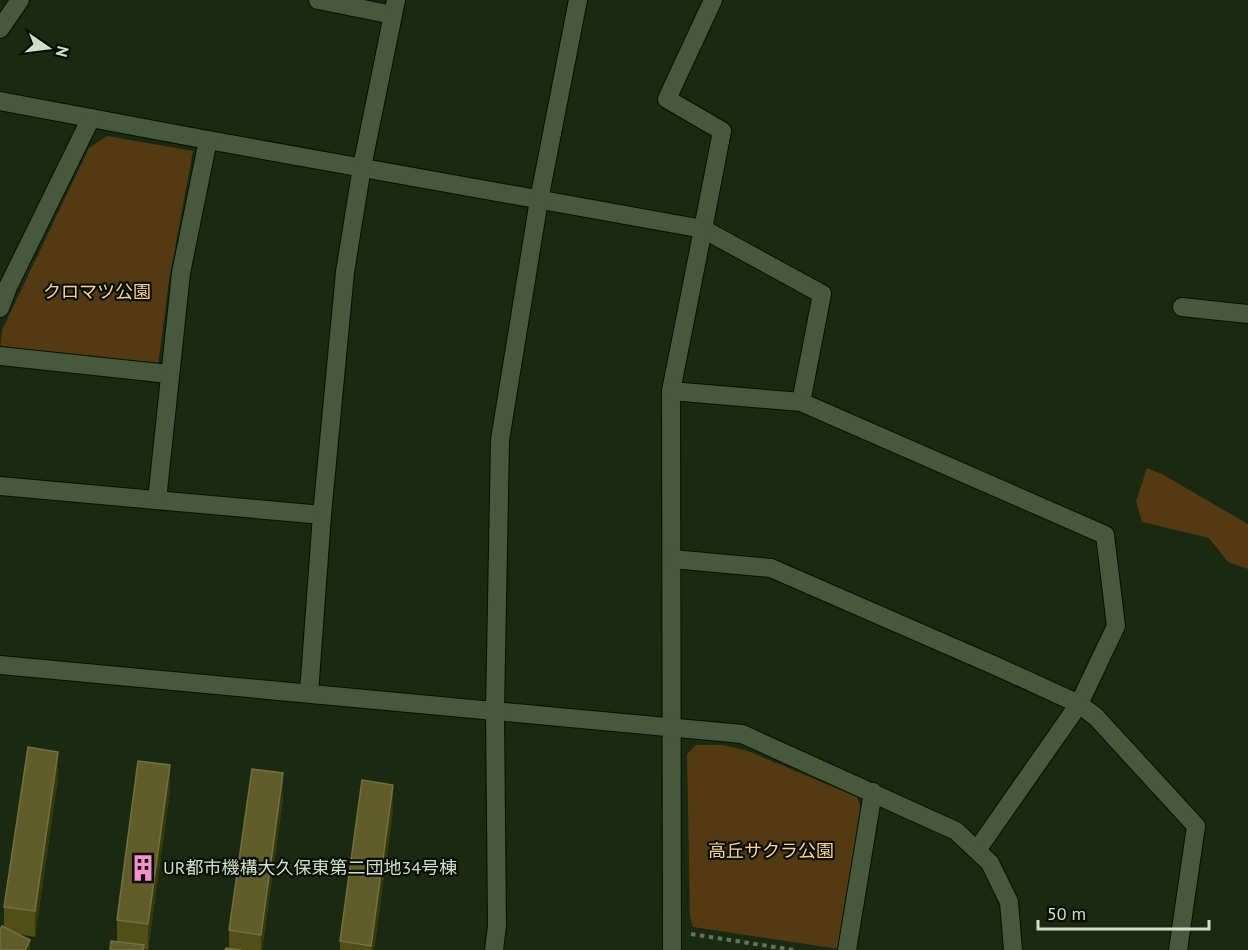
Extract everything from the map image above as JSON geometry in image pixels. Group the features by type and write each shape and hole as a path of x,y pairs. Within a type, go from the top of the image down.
{"street":[{"path":"0,29 20,0"},
{"path":"309,693 322,515 345,272 362,167 394,8 318,0"},
{"path":"494,950 497,903 495,711 500,440 539,200 578,0"},
{"path":"672,941 671,392 722,131 667,99 713,0"},
{"path":"0,101 703,229 822,294 801,402"},
{"path":"0,308 8,287 91,118"},
{"path":"157,500 181,273 208,140"},
{"path":"1182,307 1248,314"},
{"path":"0,356 170,374"},
{"path":"671,392 801,402 1106,536 1116,626 1079,704 977,850"},
{"path":"0,486 322,515"},
{"path":"672,559 771,568 905,625 1079,704 1096,717 1196,826 1178,950"},
{"path":"0,664 742,734 956,831 990,863 1009,902 1013,950"},
{"path":"847,950 873,792"}],"path":[{"path":"672,941 794,950"}],"green space":[{"name":"クロマツ公園","path":"107,136 193,151 169,281 158,366 0,353 2,330 89,148"},
{"path":"1147,468 1162,474 1248,524 1248,569 1228,562 1209,538 1142,522 1136,501"},
{"name":"高丘サクラ公園","path":"696,745 722,745 748,751 857,797 861,809 839,949 693,927 690,917 687,754"}],"building":[{"path":"28,747 58,752 35,911 4,907"},
{"name":"UR都市機構大久保東第二団地34号棟","path":"138,761 170,765 148,924 117,920"},
{"path":"252,769 283,773 261,935 229,930"},
{"path":"362,780 393,785 371,946 340,941"},
{"path":"2,926 30,940 25,950 0,950"},
{"path":"111,941 144,945 143,950 110,950"}],"place":[{"name":"UR都市機構大久保東第二団地34号棟","path":"143,868"}]}
